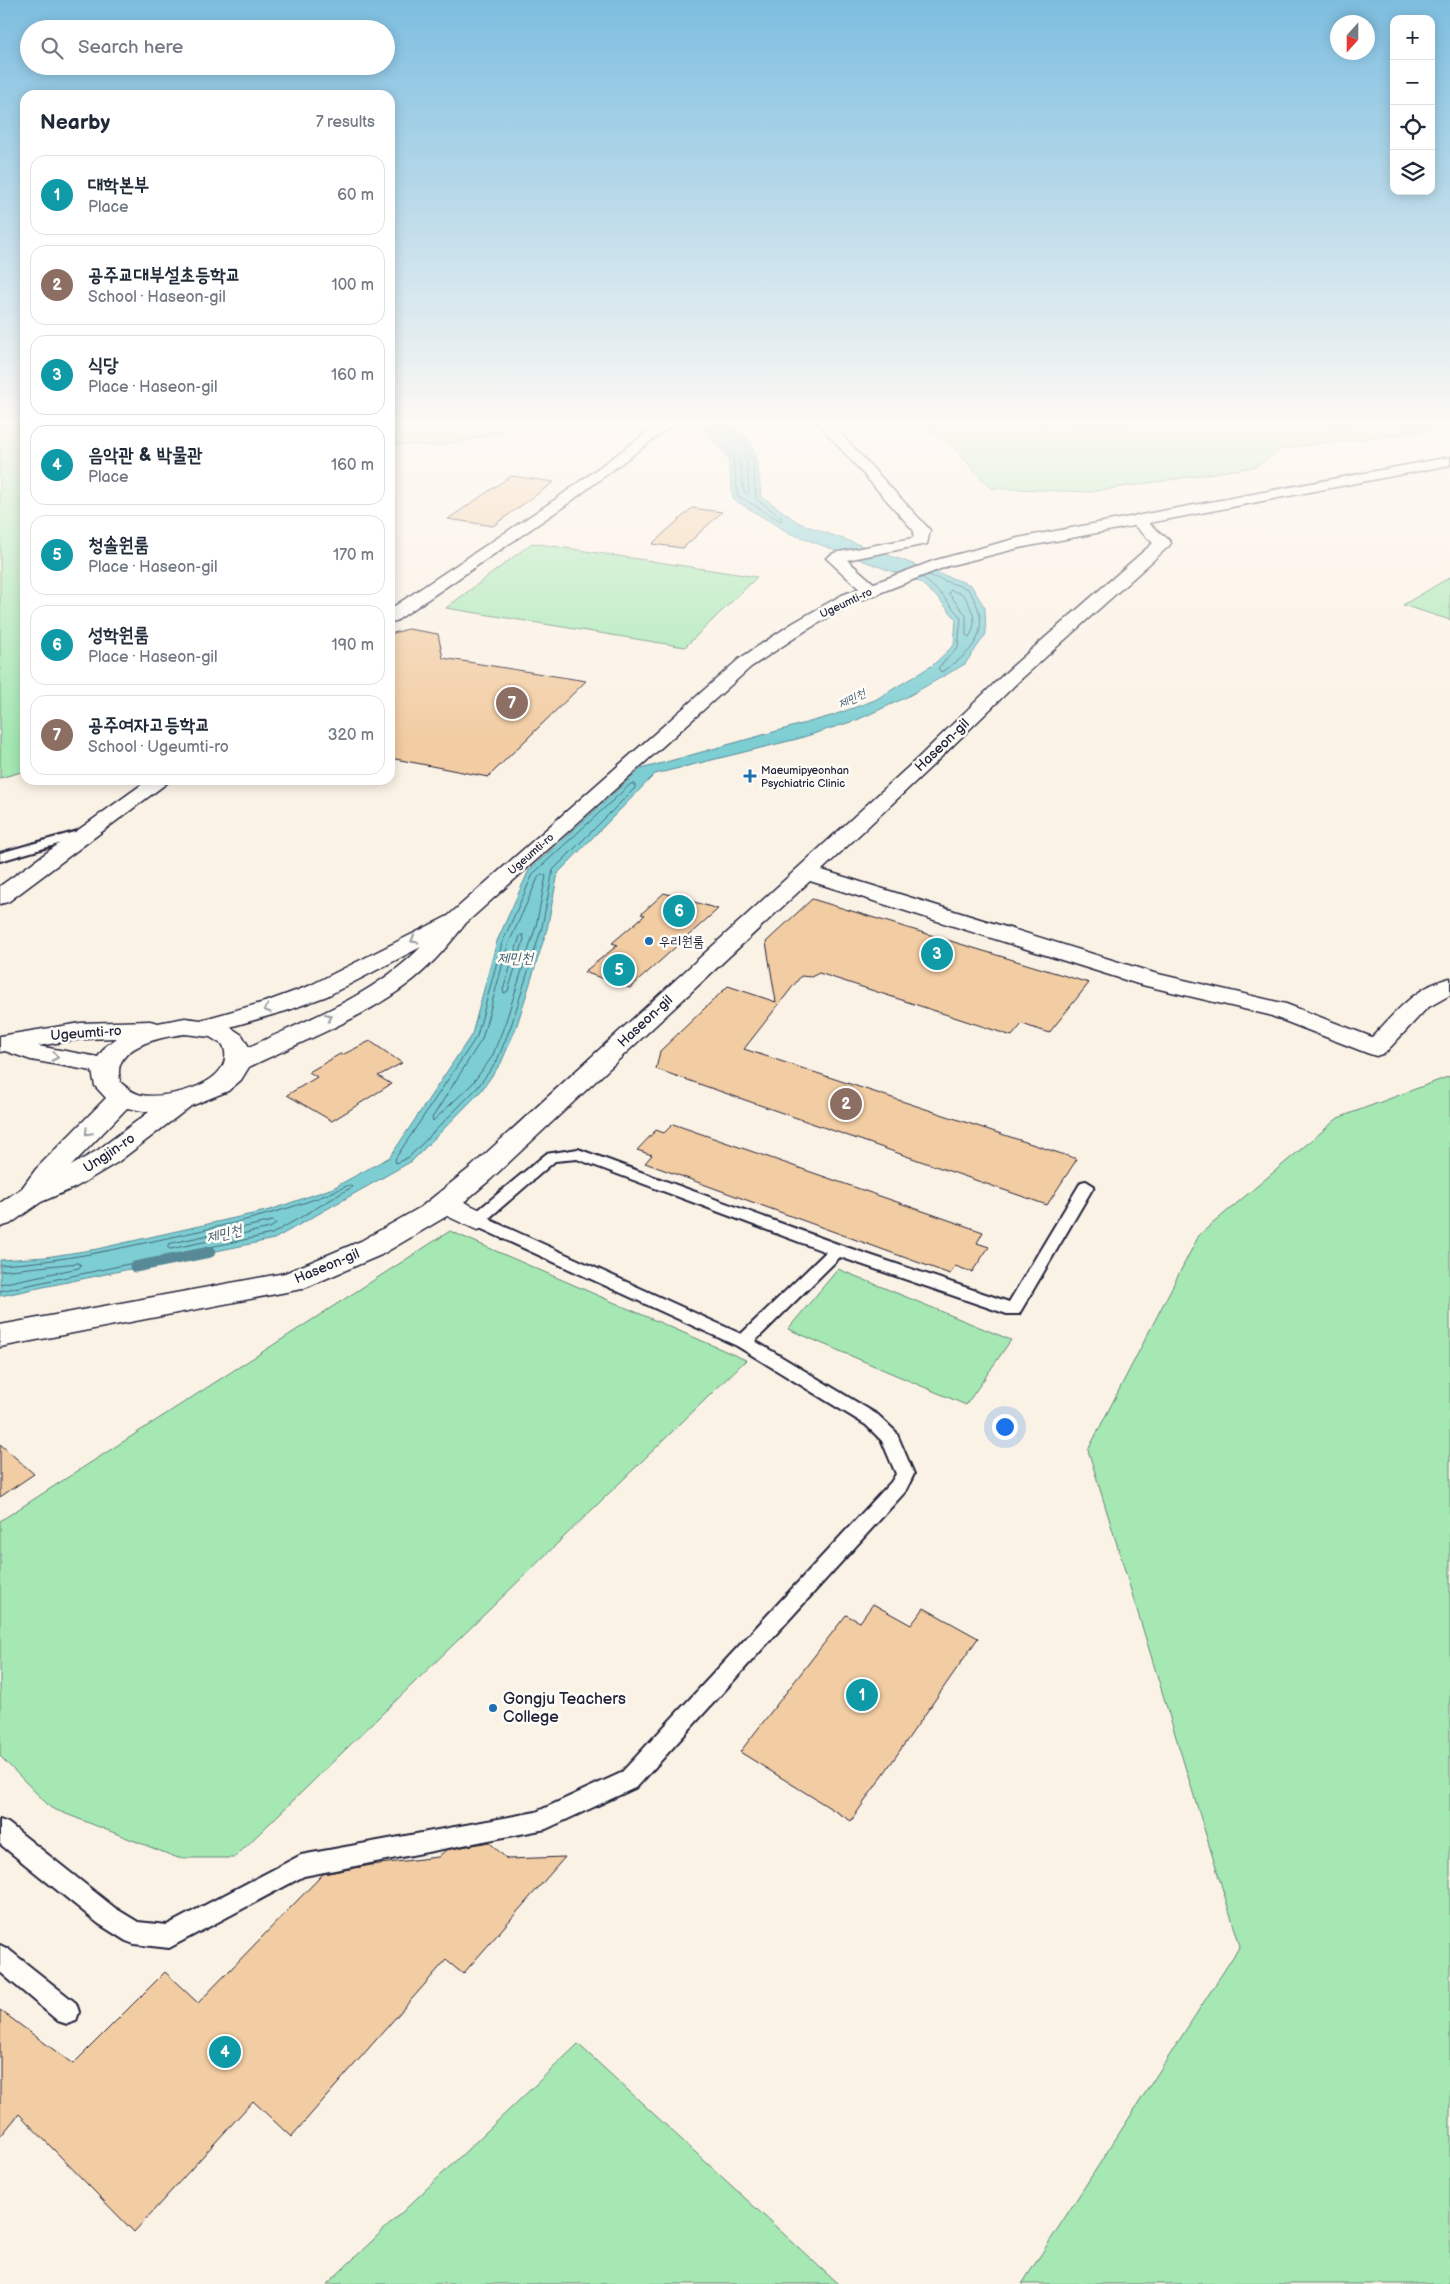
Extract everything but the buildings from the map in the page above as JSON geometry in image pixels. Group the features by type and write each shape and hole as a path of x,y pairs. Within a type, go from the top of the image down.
{"street":[{"path":"395,613 519,530"},
{"path":"872,591 834,558 921,541 922,530"},
{"name":"Ugeumti-ro","path":"238,1062 356,1004 399,979 432,950 458,918 745,663 799,627 848,600 942,563 1018,543 1087,530"},
{"name":"Haseon-gil","path":"0,1336 291,1282 371,1248 431,1214 488,1166 925,762 1012,677 1163,543 1147,530"},
{"path":"395,595 416,598"},
{"path":"0,897 154,785"},
{"path":"806,872 1147,979 1277,1009 1376,1048 1418,1003 1450,985"},
{"name":"Ugeumti-ro","path":"204,1027 277,1006 318,991 458,918"},
{"path":"204,1027 220,1032 232,1040 238,1050 238,1062 232,1074 219,1086 202,1095 181,1101 152,1103 122,1097 110,1088 105,1078 106,1066 114,1053 127,1043 144,1034 164,1028 204,1027"},
{"name":"Ugeumti-ro","path":"4,1044 34,1037 81,1031 164,1028"},
{"name":"Ugeumti-ro","path":"4,1044 31,1052 106,1066"},
{"name":"Ungjin-ro","path":"31,1195 46,1175 122,1097"},
{"name":"Ungjin-ro","path":"0,1217 31,1195 66,1181 108,1156 181,1101"},
{"path":"444,1203 477,1220"}],"lane":[{"path":"0,857 88,833"},
{"path":"0,1830 107,1916 134,1933 169,1937 301,1866 538,1822 630,1780 891,1494 905,1474 890,1438 872,1420 744,1342 477,1220 551,1157 578,1154 838,1250 1013,1310 1086,1186"},
{"path":"744,1342 838,1250"},
{"path":"0,1957 67,2012"}],"green space":[{"path":"0,530 20,530 20,772 0,778"},
{"path":"532,543 757,577 685,647 446,608"},
{"path":"1450,577 1450,620 1403,605"},
{"path":"1450,1076 1450,2284 1022,2284 1240,1946 1088,1450 1199,1235 1338,1118"},
{"path":"450,1231 746,1360 234,1858 178,1858 51,1808 0,1756 0,1521"},
{"path":"838,1269 1011,1340 966,1405 788,1329"},
{"path":"578,2044 838,2284 327,2284"}],"water":[{"name":"제민천","path":"783,530 817,530 971,585 985,608 986,634 965,664 905,698 857,720 797,739 655,774 558,873 547,929 516,1028 501,1063 481,1091 412,1161 274,1239 0,1296 0,1260 46,1257 97,1249 270,1210 333,1188 390,1157 472,1034 497,941 529,870 641,769 831,716 875,700 933,665 954,645 956,619 938,598 920,582"}],"waterway":[{"name":"제민천","path":"135,1267 210,1252"}],"place":[{"name":"공주여자고등학교","path":"512,703"},
{"name":"Maeumipyeonhan Psychiatric Clinic","path":"750,776"},
{"name":"성학원룸","path":"679,911"},
{"name":"우리원룸","path":"649,941"},
{"name":"식당","path":"937,954"},
{"name":"청솔원룸","path":"619,970"},
{"name":"공주교대부설초등학교","path":"846,1104"},
{"name":"대학본부","path":"862,1695"},
{"name":"Gongju Teachers College","path":"493,1708"},
{"name":"음악관 & 박물관","path":"225,2052"}]}
